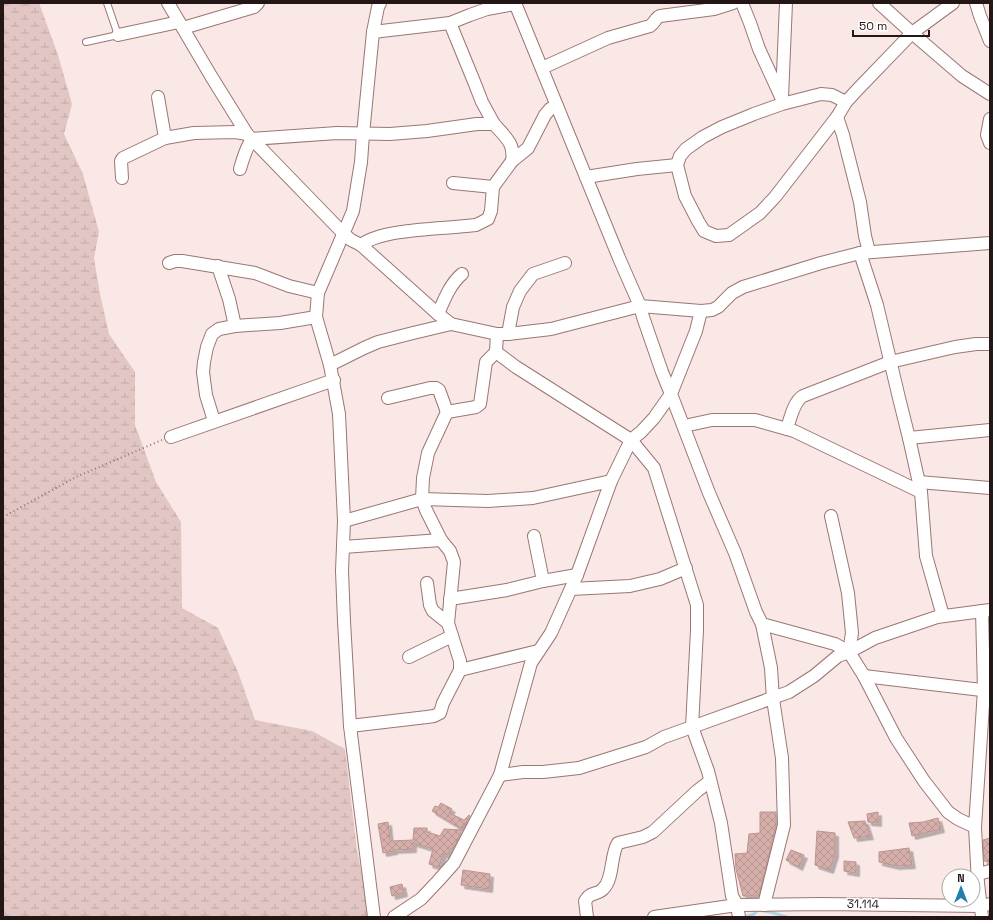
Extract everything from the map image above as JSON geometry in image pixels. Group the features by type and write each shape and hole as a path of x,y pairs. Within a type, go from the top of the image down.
{"street":[{"path":"168,3 211,76 250,136 344,234 351,240 361,245 451,324"},
{"path":"118,35 181,25 254,7 258,3"},
{"path":"374,917 350,726 342,572 344,521 339,414 334,380 316,316 318,293 353,211 361,162 373,32 380,3"},
{"path":"373,32 450,24 487,9 515,3 640,306 662,372 709,494 735,553 756,612 762,624 771,668 773,699 782,758 784,825 764,905"},
{"path":"542,68 608,38 650,26 656,18 660,16 714,9 733,3"},
{"path":"742,3 759,49 782,101"},
{"path":"782,101 786,3"},
{"path":"879,3 962,76 990,94"},
{"path":"846,102 832,95 821,94 782,101 722,127 703,137 686,149 680,156 677,165 685,196 704,231 716,236 729,236 760,213 775,197 858,88 912,33 952,3"},
{"path":"976,3 990,41"},
{"path":"450,24 476,84 482,102 494,124 510,142 514,153 512,161"},
{"path":"158,97 165,138"},
{"path":"361,245 374,238 403,232 476,225 488,219 491,211 493,187 512,161 528,148 545,115 550,109 557,106"},
{"path":"837,117 860,202 865,236 864,252 920,487 926,556 943,616"},
{"path":"990,119 987,135 990,143"},
{"path":"122,178 121,161 123,158 165,138 194,133 235,132 250,136 337,133 390,134 427,131 477,124 494,124"},
{"path":"240,169 250,136"},
{"path":"586,177 637,169 677,165"},
{"path":"453,183 493,187"},
{"path":"330,365 378,342 451,324 503,334 551,329 640,306 701,311 712,310 718,307 732,293 743,287 820,263 864,252 990,242"},
{"path":"169,263 182,261 255,273 289,286 318,293"},
{"path":"447,412 476,407 480,404 486,362 496,352 520,291 533,274 565,263"},
{"path":"218,266 229,299 234,326"},
{"path":"438,314 453,283 462,274"},
{"path":"394,917 421,899 454,863 500,775 531,663 551,633 571,589 611,481 631,440 654,418 671,394 696,331 701,311"},
{"path":"214,421 206,395 203,372 207,347 212,334 219,329 234,326 280,323 316,316"},
{"path":"787,429 799,398 890,362 954,347 990,344"},
{"path":"496,352 516,367 631,440 654,468 697,605 692,727 708,771 721,823 732,896 738,911"},
{"path":"171,436 334,380"},
{"path":"350,726 434,716 440,713 460,670 460,661 448,623 454,562 450,551 442,540 426,510 422,499 423,478 428,453 447,412 439,390 436,388 430,388 388,398"},
{"path":"684,426 712,420 755,420 794,431 920,487 990,488"},
{"path":"909,438 990,430"},
{"path":"344,521 422,499 488,501 533,498 611,481"},
{"path":"831,516 848,593 852,633 849,652"},
{"path":"534,536 543,581"},
{"path":"343,547 442,540"},
{"path":"571,589 630,586 660,579 686,568"},
{"path":"450,599 507,590 543,581 577,575"},
{"path":"427,583 430,605 433,611 448,623"},
{"path":"500,775 578,768 646,747 664,737 789,692 814,676 838,656 849,652 875,638 937,617 986,610 987,690 975,827 978,868"},
{"path":"762,624 835,644 849,652 864,676 896,738 924,781 948,812 958,819 975,827"},
{"path":"409,657 452,636"},
{"path":"460,670 538,651"},
{"path":"864,676 987,690"},
{"path":"587,917 585,901 590,896 603,890 607,884 618,844 643,837 653,832 697,791 710,781"},
{"path":"981,892 984,909"},
{"name":"31.114","path":"654,917 738,911 764,905 821,904 984,909"}],"lane":[{"path":"86,42 118,35 107,3"}],"path":[{"path":"3,517 76,477 171,436"}],"green space":[{"path":"3,3 39,3 58,55 72,104 64,134 83,174 99,232 94,258 109,334 135,372 135,425 156,482 181,522 182,608 218,628 238,672 255,720 312,731 345,749 357,851 371,917 3,917"}],"building":[{"path":"441,803 452,809 449,813 464,820 469,815 470,816 462,829 432,811 435,806 438,807"},
{"path":"760,812 776,812 776,825 759,896 743,896 736,869 735,854 747,853 749,834 760,833"},
{"path":"878,812 878,823 868,822 867,814"},
{"path":"938,818 941,829 912,836 909,823 923,822"},
{"path":"865,821 870,836 854,838 848,822"},
{"path":"388,822 390,841 413,840 414,828 427,828 427,832 440,836 444,829 462,830 456,843 446,855 443,854 439,867 429,864 433,849 413,843 413,849 394,850 383,853 378,824"},
{"path":"817,831 835,833 835,854 830,870 815,865"},
{"path":"990,838 990,862 984,861 983,840"},
{"path":"909,848 912,865 896,866 879,862 879,852"},
{"path":"791,850 804,855 799,867 786,860"},
{"path":"844,861 856,862 856,873 844,871"},
{"path":"463,870 490,874 489,889 461,885"},
{"path":"402,884 404,893 392,896 390,887"}],"waterway":[{"path":"745,917 754,914 758,910 787,917"}]}
